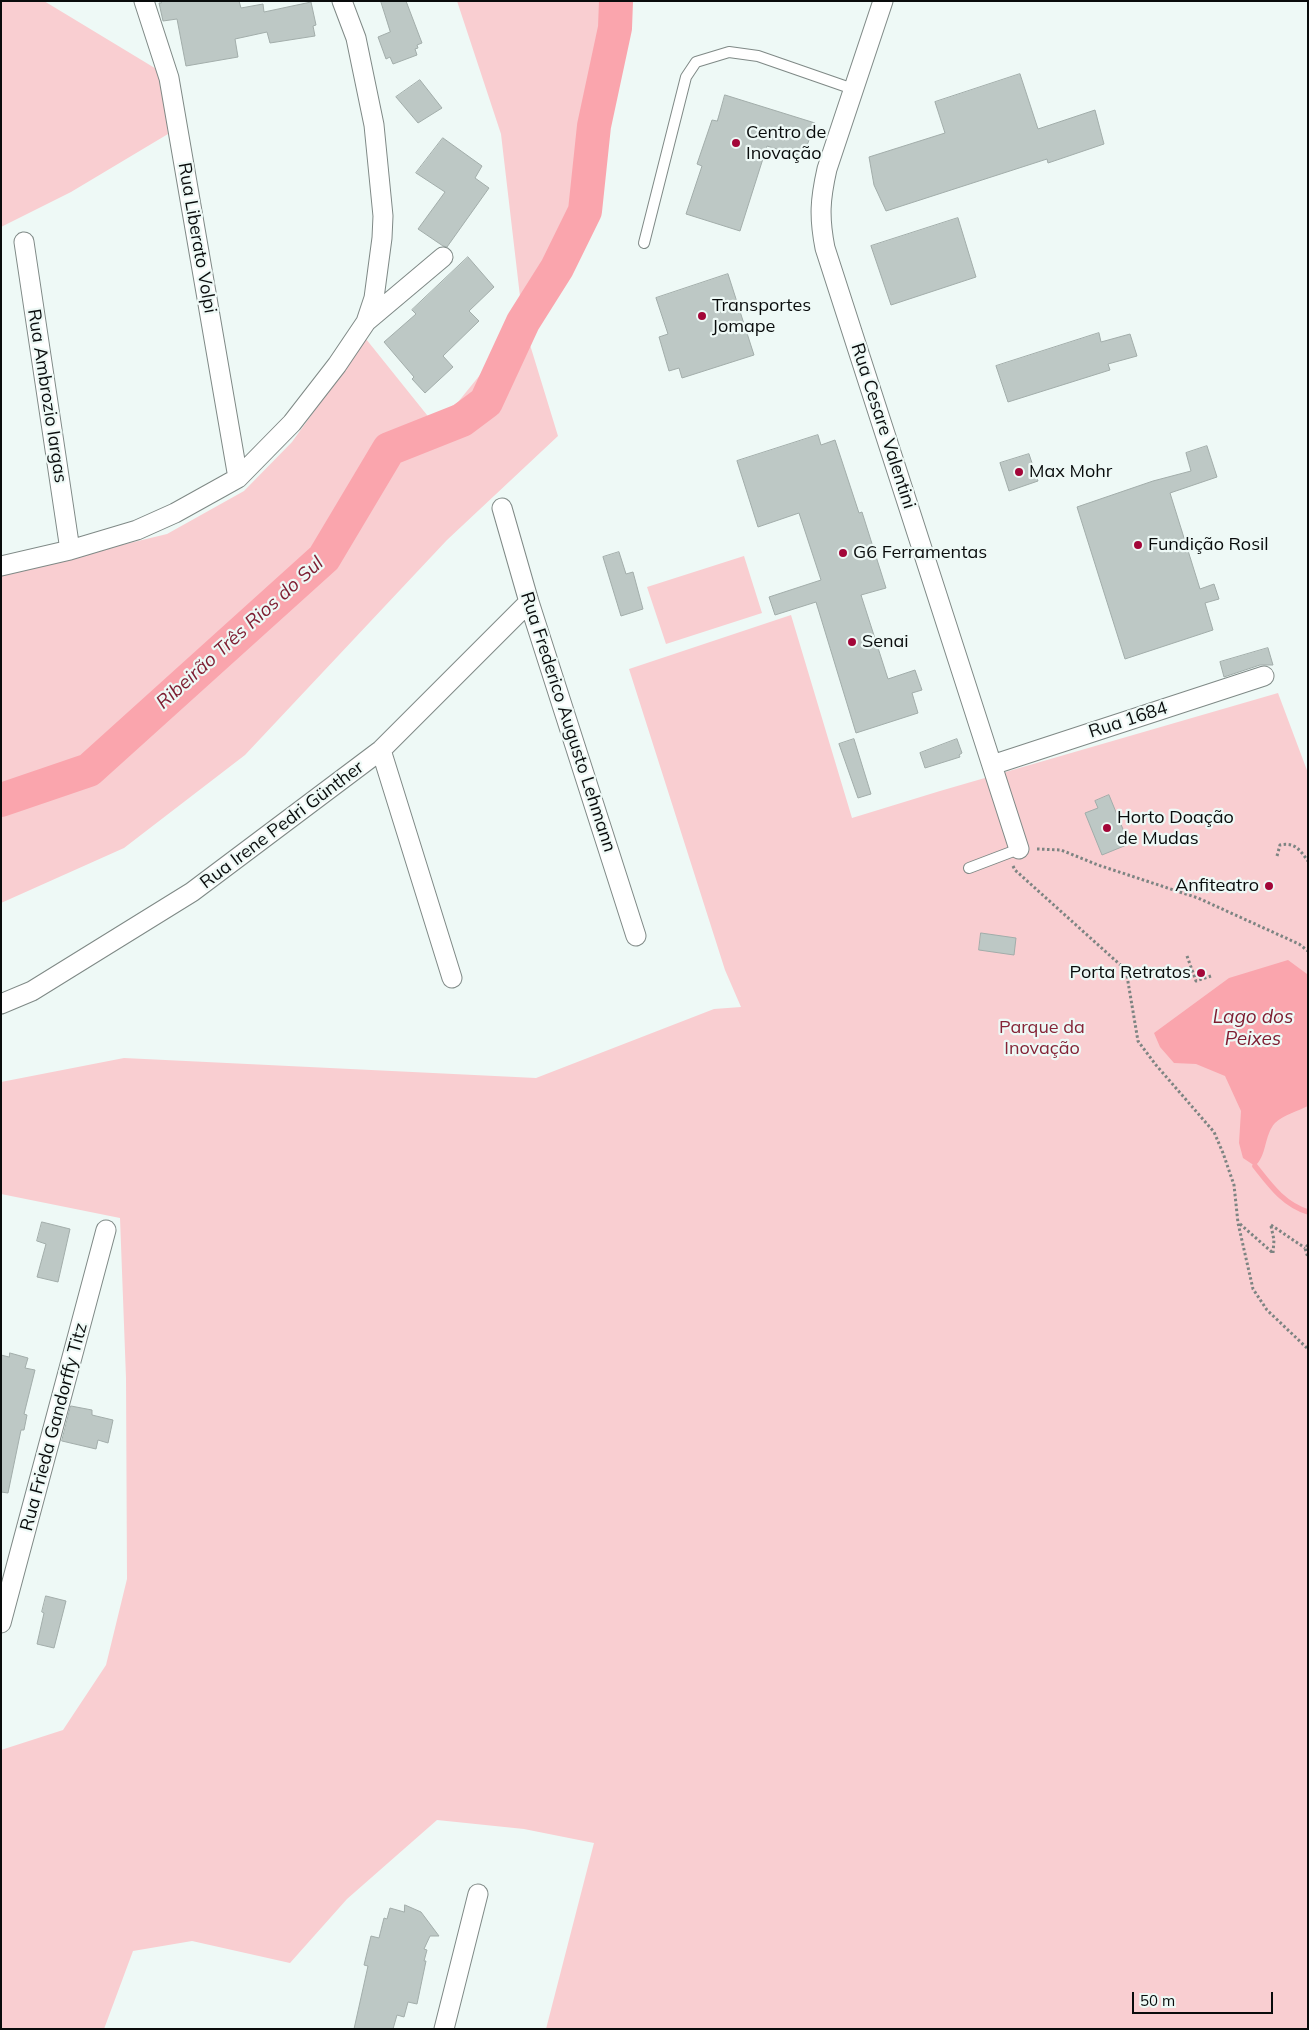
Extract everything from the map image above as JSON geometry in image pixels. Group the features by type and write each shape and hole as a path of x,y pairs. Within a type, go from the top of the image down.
{"street":[{"name":"Rua Liberato Volpi","path":"144,1 170,78 238,478"},
{"path":"1,566 70,550 136,530 175,513 238,478 292,423 337,365 366,322 374,298 383,216 374,125 356,38 342,1"},
{"name":"Rua Cesare Valentini","path":"883,1 827,169 820,196 820,223 825,248 992,765 1013,851"},
{"name":"Rua Ambrozio Iargas","path":"24,242 70,550"},
{"path":"366,322 443,257"},
{"name":"Rua Frederico Augusto Lehmann","path":"502,508 636,936"},
{"name":"Rua Irene Pedri Günther","path":"1,1004 32,991 192,892 381,750 530,602"},
{"name":"Rua 1684","path":"992,765 1264,676"},
{"path":"381,750 452,978"},
{"name":"Rua Frieda Gandorffy Titz","path":"1,1624 106,1230"},
{"path":"444,2029 478,1894"}],"lane":[{"path":"644,243 686,77 696,62 729,52 758,56 853,89"},
{"path":"969,868 1013,851"}],"path":[{"path":"1278,856 1280,845 1288,844 1300,849 1308,861"},
{"path":"1308,951 1298,944 1198,898 1061,850 1013,851 1015,870 1126,970 1138,1041 1167,1079 1214,1132 1234,1185 1238,1223 1253,1290 1266,1310 1308,1349"},
{"path":"1187,956 1196,981 1211,976"},
{"path":"1238,1223 1273,1253 1274,1240 1271,1225 1306,1246 1308,1258"}],"green space":[{"path":"1,1 44,1 163,73 168,134 71,192 1,227"},
{"path":"457,1 616,1 615,28 594,126 585,211 557,268 523,322 501,134"},
{"path":"523,322 558,436 447,540 245,755 124,848 1,903 1,574 167,534 244,491 292,442 366,339 431,420 458,402"},
{"path":"744,556 762,613 666,644 647,587"},
{"name":"Parque da Inovação","path":"791,615 852,818 1278,693 1308,773 1308,2029 546,2029 594,1843 524,1829 437,1820 347,1899 290,1963 192,1941 133,1951 104,2029 1,2029 1,1750 63,1730 106,1665 127,1579 126,1378 120,1218 1,1194 1,1082 124,1058 536,1078 714,1009 741,1007 725,970 629,669"}],"water":[{"name":"Lago dos Peixes","path":"1288,960 1307,974 1308,977 1308,1106 1286,1115 1275,1123 1269,1133 1262,1157 1255,1166 1243,1158 1239,1143 1241,1111 1225,1076 1196,1064 1174,1063 1160,1047 1154,1033 1229,978"}],"building":[{"path":"161,1 239,1 241,8 263,4 264,12 311,2 316,25 313,26 315,36 270,43 267,32 235,39 238,57 186,66 177,19 163,21 159,3"},
{"path":"381,1 406,1 422,43 417,45 418,48 415,49 417,55 393,64 390,57 386,59 378,37 390,32"},
{"path":"1020,74 1038,129 1095,110 1104,144 1048,163 1047,159 886,211 874,185 869,157 945,133 935,102"},
{"path":"420,80 442,108 418,123 396,97"},
{"name":"Centro de Inovação","path":"725,95 815,123 803,157 767,146 740,231 686,214 702,166 697,164 712,120 717,121"},
{"path":"443,138 482,166 475,178 489,188 447,247 418,229 445,192 416,173"},
{"path":"958,218 976,277 891,305 871,246"},
{"path":"468,257 494,287 469,311 479,321 443,356 453,367 425,393 384,342 416,314 412,310"},
{"name":"Transportes Jomape","path":"728,274 754,355 682,378 679,368 669,371 659,337 668,334 656,298"},
{"path":"1099,333 1101,342 1130,334 1137,356 1108,364 1110,370 1008,402 996,366"},
{"path":"818,435 821,445 835,440 859,513 862,512 886,588 861,595 888,679 915,670 922,690 912,693 918,713 856,733 816,602 775,615 769,597 821,580 799,513 758,527 737,461"},
{"name":"Fundição Rosil","path":"1207,446 1217,477 1170,493 1200,589 1214,584 1219,599 1205,603 1213,630 1125,659 1077,507 1153,481 1191,471 1186,453"},
{"name":"Max Mohr","path":"1029,454 1038,481 1009,491 1000,463"},
{"path":"619,552 626,574 633,572 643,609 621,616 603,557"},
{"path":"1268,648 1273,665 1260,665 1224,677 1220,662"},
{"path":"854,739 871,794 858,798 839,744"},
{"path":"957,739 962,753 959,755 960,757 925,768 920,753"},
{"name":"Horto Doação de Mudas","path":"1109,795 1129,844 1102,855 1085,813 1098,808 1095,801"},
{"path":"981,933 1016,938 1014,955 979,950"},
{"path":"42,1222 70,1229 58,1282 37,1277 46,1244 37,1241"},
{"path":"10,1353 28,1358 25,1368 35,1370 24,1414 27,1415 24,1430 21,1430 8,1493 1,1492 1,1355 9,1357"},
{"path":"71,1406 92,1410 92,1415 113,1420 108,1443 98,1440 96,1449 62,1441"},
{"path":"46,1596 66,1601 54,1648 37,1644"},
{"path":"405,1905 421,1912 439,1936 430,1936 424,1949 427,1950 424,1961 426,1961 417,2004 408,2002 404,2017 397,2015 393,2029 354,2029 368,1966 364,1965 371,1936 379,1938 384,1918 387,1919 390,1908 404,1912"}],"waterway":[{"name":"Ribeirão Três Rios do Sul","path":"1,800 89,770 324,558 389,449 462,420 486,402 523,322 557,268 585,211 594,126 615,28 616,1"},
{"path":"1255,1166 1284,1199 1299,1209 1308,1212"}],"place":[{"name":"Centro de Inovação","path":"736,143"},
{"name":"Transportes Jomape","path":"702,316"},
{"name":"Max Mohr","path":"1019,472"},
{"name":"Fundição Rosil","path":"1138,545"},
{"name":"G6 Ferramentas","path":"843,553"},
{"name":"Senai","path":"852,642"},
{"name":"Horto Doação de Mudas","path":"1107,828"},
{"name":"Anfiteatro","path":"1269,886"},
{"name":"Porta Retratos","path":"1201,973"}]}
